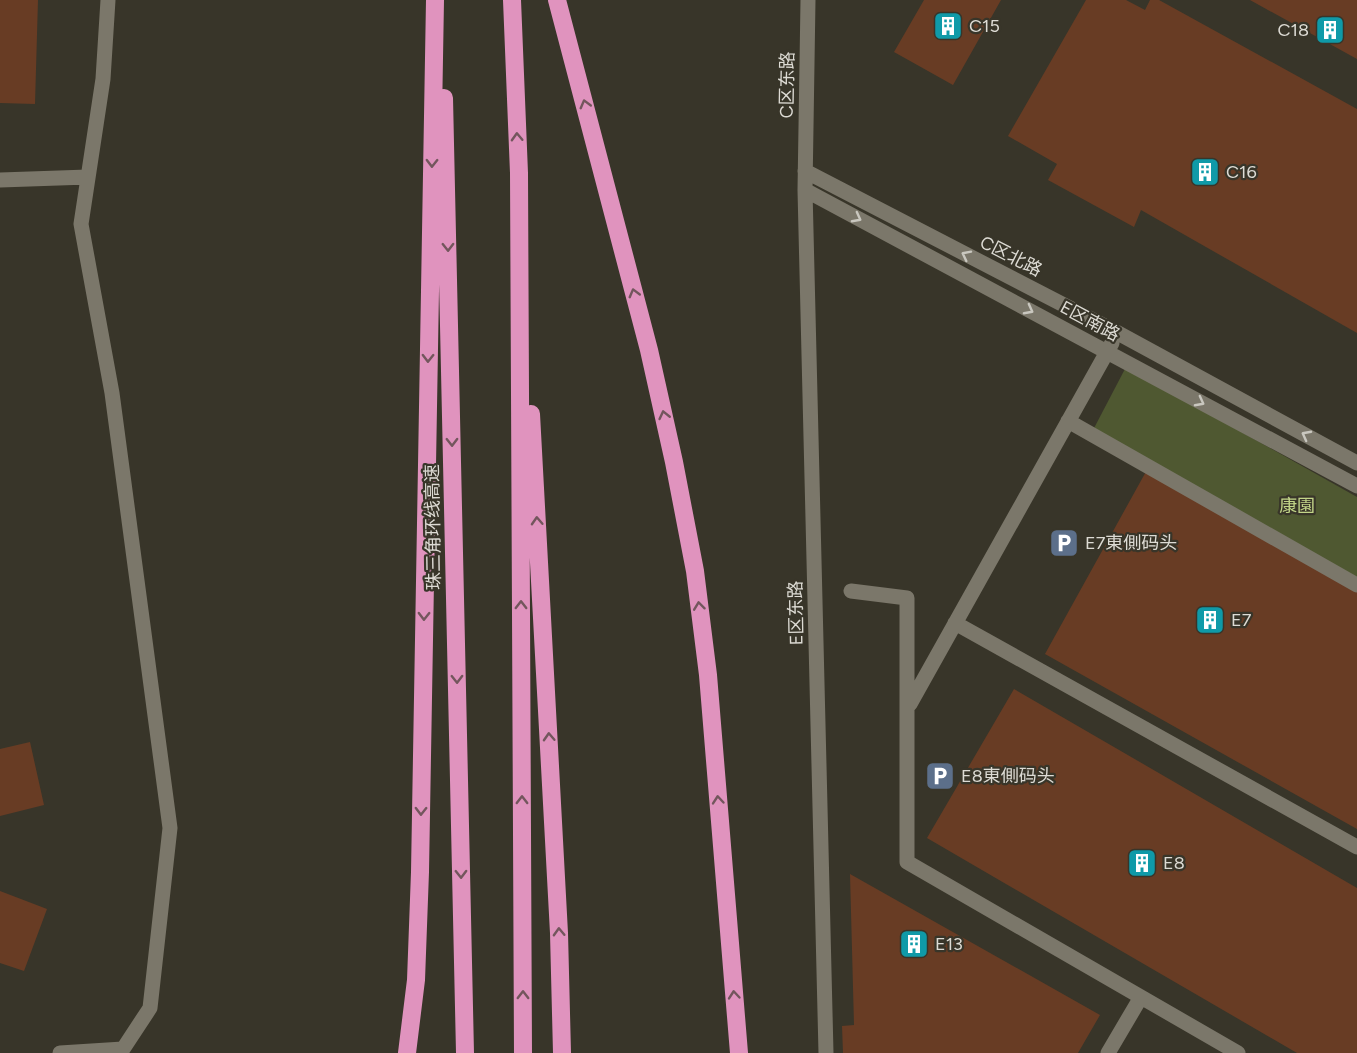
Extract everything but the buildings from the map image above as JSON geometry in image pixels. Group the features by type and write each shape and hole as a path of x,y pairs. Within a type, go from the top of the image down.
{"highway":[{"path":"417,1053 416,981 420,872 435,0"},
{"name":"珠三角环线高速","path":"442,0 465,1053"},
{"path":"512,0 559,933 562,1053"},
{"path":"557,0 649,350 695,572 708,675 739,1053"},
{"path":"519,173 523,1053"},
{"path":"407,1053 416,981"}],"street":[{"path":"60,1053 123,1050 150,1008 170,828 112,393 81,224 103,78 108,0"},
{"name":"C区东路","path":"805,171 808,0"},
{"name":"E区东路","path":"805,171 826,1053"},
{"name":"C区北路","path":"805,171 1118,333 1357,463"},
{"path":"0,180 88,177"},
{"name":"E区南路","path":"805,190 1357,486"},
{"path":"908,706 1118,333"},
{"path":"1068,421 1357,585"},
{"path":"851,591 907,598 907,862 1238,1053"},
{"path":"956,622 1357,847"},
{"path":"1108,1053 1141,997"}],"green space":[{"name":"康園","path":"1126,367 1357,497 1357,582 1092,432"}],"place":[{"name":"C15","path":"948,26"},
{"name":"C18","path":"1330,30"},
{"name":"C16","path":"1205,172"},
{"name":"E7東側码头","path":"1064,543"},
{"name":"E7","path":"1210,620"},
{"name":"E8東側码头","path":"940,776"},
{"name":"E8","path":"1142,863"},
{"name":"E13","path":"914,944"}]}
